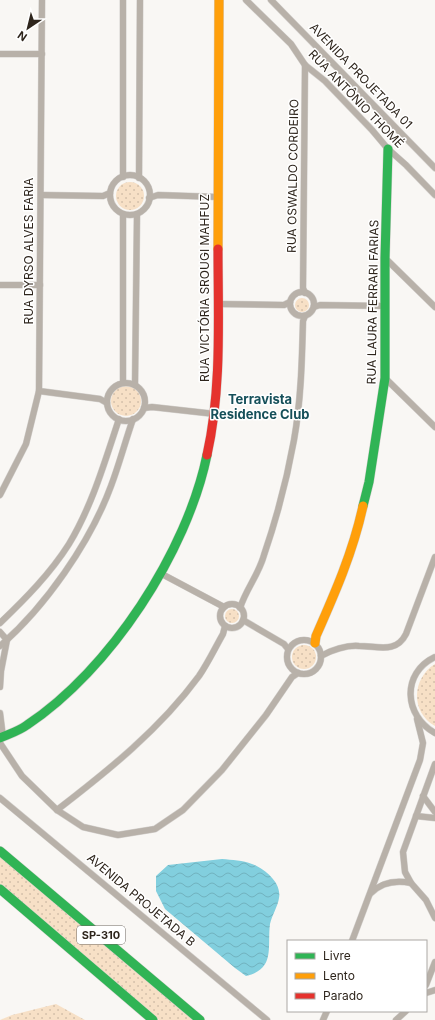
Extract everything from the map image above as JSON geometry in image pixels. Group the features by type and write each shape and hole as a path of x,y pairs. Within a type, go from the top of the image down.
{"main road":[{"name":"RUA VICTÓRIA SROUGI MAHFUZ","path":"1,739 28,724 71,690 118,638 160,574 188,516 206,462 215,414 218,360 219,0"},
{"name":"RUA LAURA FERRARI FARIAS","path":"315,642 338,587 356,538 369,482 385,378 385,258 388,149"},
{"name":"SP-310","path":"0,851 200,1020"},
{"name":"SP-310","path":"0,889 152,1020"}],"street":[{"name":"RUA DYRSO ALVES FARIA","path":"0,495 26,444 39,391 42,0"},
{"path":"122,177 123,0"},
{"path":"139,178 140,0"},
{"name":"RUA ANTÔNIO THOMÉ","path":"246,0 291,44 305,65 325,81 367,124 388,149 435,195"},
{"name":"AVENIDA PROJETADA 01","path":"271,0 435,168"},
{"path":"0,54 42,54"},
{"name":"RUA OSWALDO CORDEIRO","path":"302,291 305,65"},
{"path":"134,176 139,178 144,182 149,195 146,207 138,214 123,214 115,209 110,197 114,183 122,177 134,176"},
{"path":"41,195 110,197"},
{"path":"149,195 218,196"},
{"path":"123,214 123,383"},
{"path":"135,385 138,214"},
{"path":"385,258 435,307"},
{"path":"0,285 40,285"},
{"path":"288,305 294,296 302,291 310,296 316,304"},
{"path":"218,304 288,305"},
{"path":"316,304 385,306"},
{"path":"302,318 311,313 316,304"},
{"path":"288,305 294,313 302,318"},
{"path":"242,622 239,607 263,560 283,495 295,439 301,374 302,318"},
{"path":"385,378 435,427"},
{"path":"123,383 135,385 143,392 145,405 137,417 132,419 119,419 111,412 108,400 113,388 123,383"},
{"path":"39,391 108,400"},
{"path":"145,405 215,414"},
{"path":"0,623 29,595 68,544 98,483 119,419"},
{"path":"0,646 42,603 79,552 110,488 132,419"},
{"path":"295,673 308,673 316,669 321,656 328,651 358,645 392,647 399,644 406,634 435,557"},
{"path":"160,574 216,604 222,609"},
{"path":"239,607 228,605 222,609 220,620 227,627 236,628 242,622"},
{"path":"242,622 250,624 288,646"},
{"path":"57,810 108,771 158,725 199,675 227,627"},
{"path":"0,632 7,640"},
{"path":"0,687 1,671 7,640"},
{"path":"288,646 297,641 315,642 328,651"},
{"path":"315,642 321,656"},
{"path":"288,646 286,658 295,673"},
{"path":"352,940 422,752 422,735 410,697 412,682 419,669 435,657"},
{"path":"0,713 1,739 22,776 57,810 83,827 118,835 154,829 183,810 222,770 266,716 295,673"},
{"path":"417,719 435,733"},
{"path":"435,764 404,846 402,859 405,872 411,883 426,900 435,918"},
{"path":"423,796 435,812"},
{"name":"AVENIDA PROJETADA B","path":"0,798 267,1020"},
{"path":"416,816 435,818"},
{"path":"370,894 385,883 398,881 411,883"},
{"path":"427,982 435,962"},
{"path":"396,1020 405,1012"}],"shaded area":[{"path":"130,182 136,183 140,186 143,190 143,202 140,206 136,209 130,210 124,209 120,206 117,202 116,196 117,190 120,186 124,183"},
{"path":"299,298 305,298 309,302 309,308 305,312 299,312 295,308 295,302"},
{"path":"126,386 132,387 140,395 140,407 132,415 126,416 120,415 112,407 111,401 112,395 120,387"},
{"path":"229,609 235,609 239,613 239,619 235,623 229,623 225,619 225,613"},
{"path":"304,645 313,648 316,657 313,666 304,669 295,666 292,657 295,648"},
{"path":"435,664 435,726 427,720 421,712 417,695 418,686 422,678 427,670"},
{"path":"0,856 196,1020 159,1020 0,884"},
{"path":"56,1004 85,1020 0,1020 12,1015"}],"water":[{"path":"222,859 237,860 257,866 272,877 278,887 278,901 270,924 269,949 266,963 256,973 246,976 165,909 156,891 156,876 168,865"}],"traffic: fast":[{"path":"363,506 369,482 385,378 385,258 388,149"},
{"path":"0,738 24,727 58,702 87,673 115,641 141,606 163,569 182,530 197,492 207,455"},
{"path":"0,851 200,1020"},
{"path":"0,889 153,1020"}],"traffic: slow":[{"path":"218,249 219,0"},
{"path":"315,643 316,636 349,556 363,506"}],"traffic: jam":[{"path":"207,455 212,430 217,378 218,249"}],"district":[{"name":"Terravista Residence Club","path":"260,406"}]}
